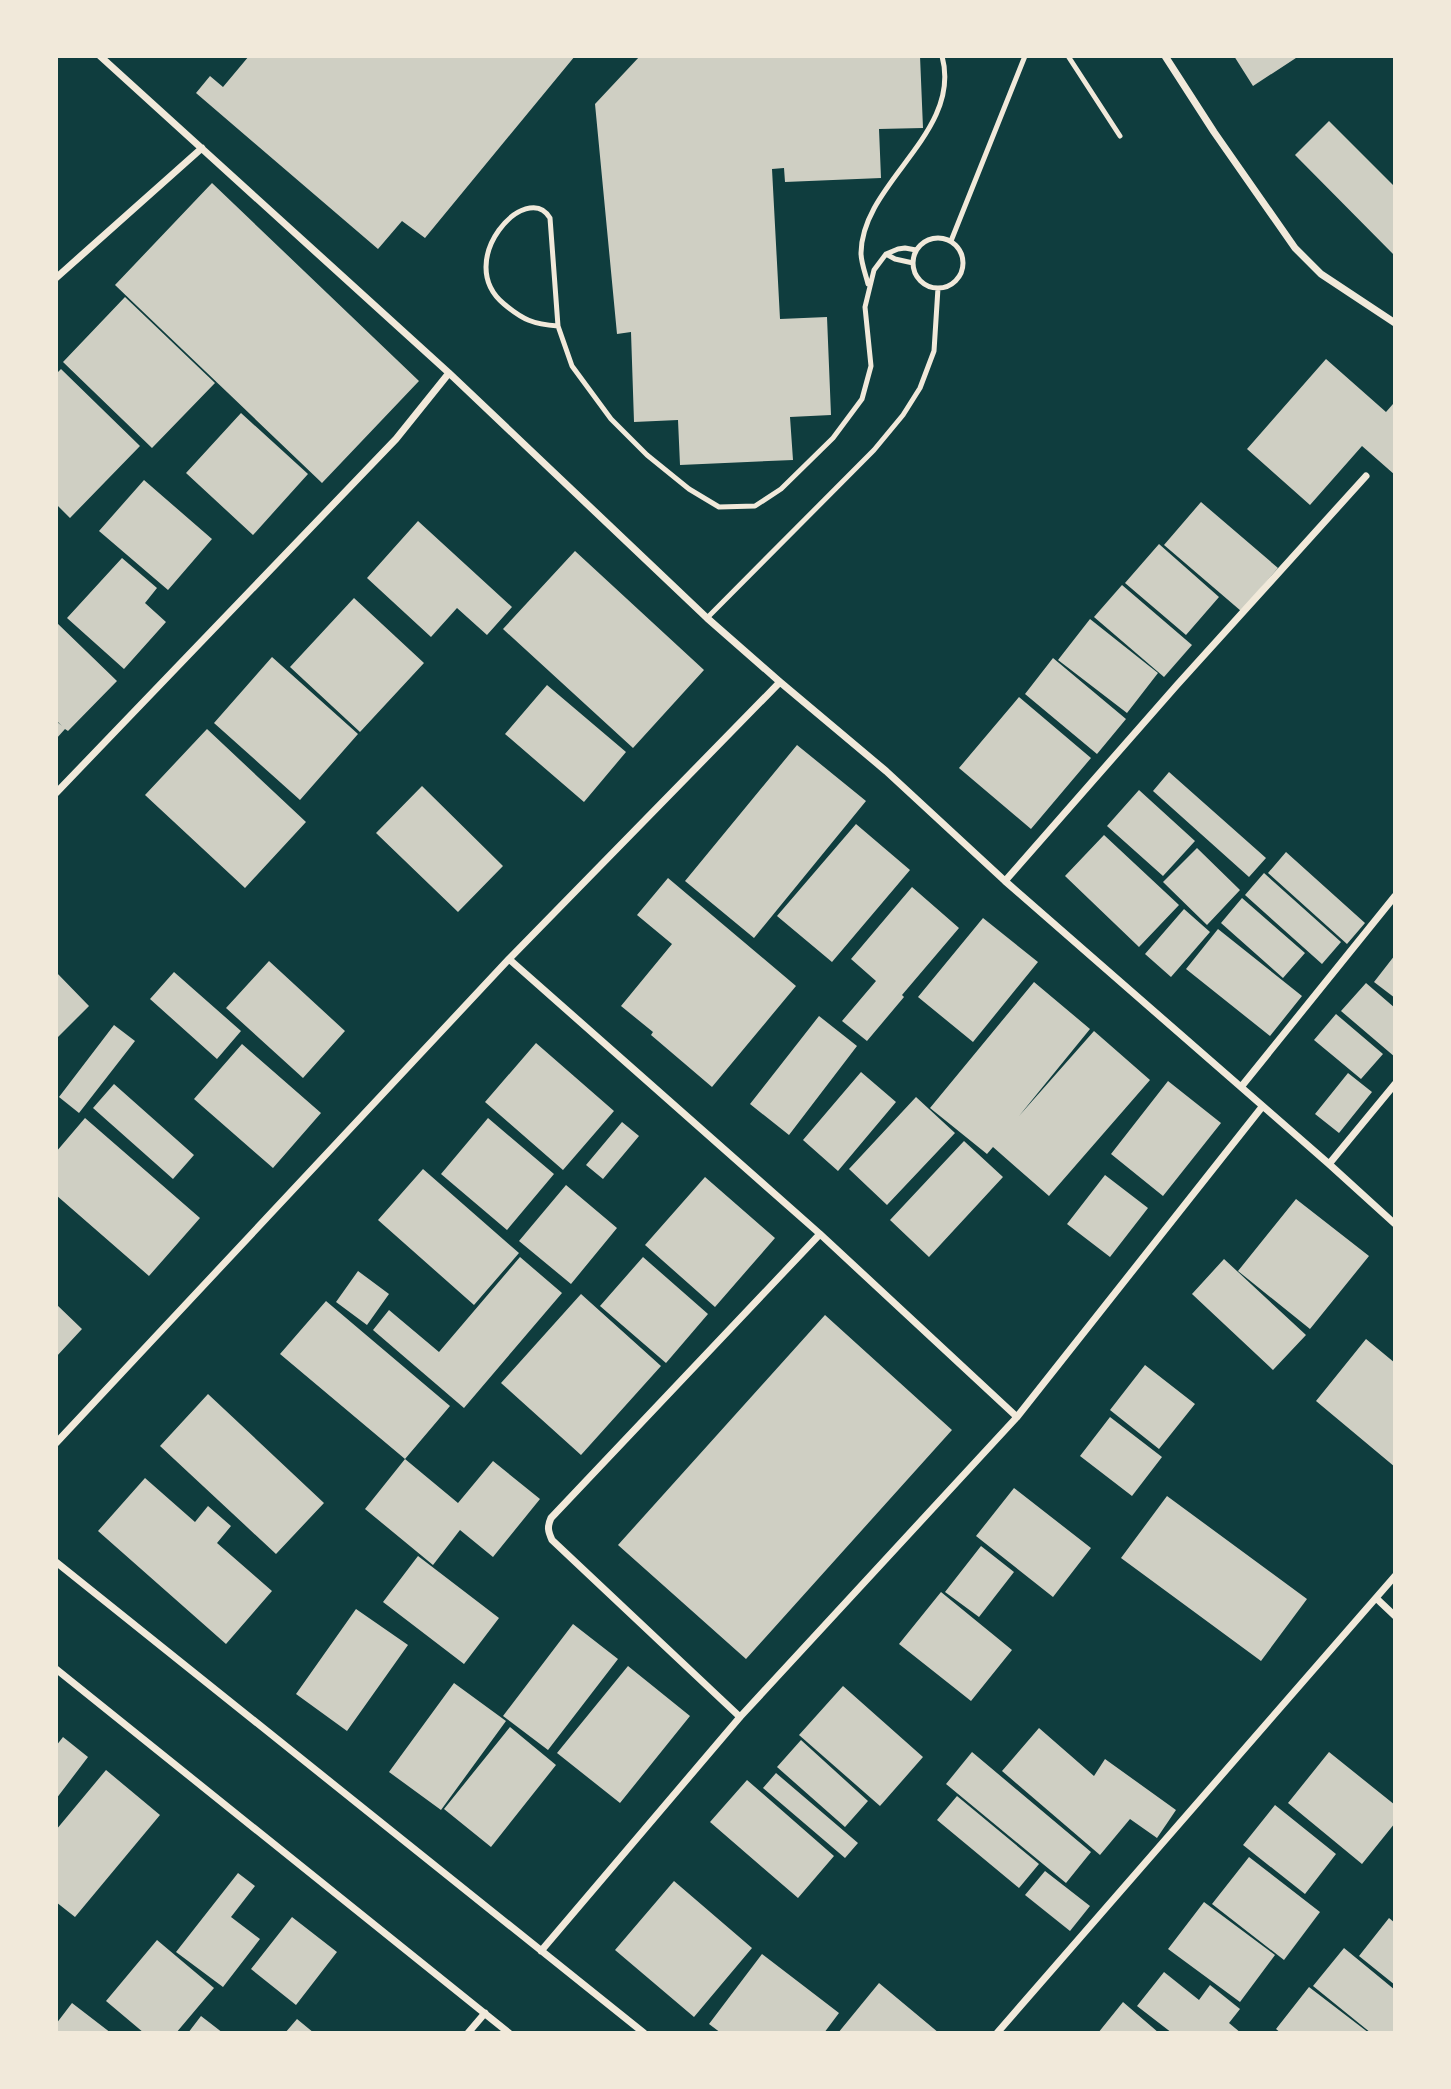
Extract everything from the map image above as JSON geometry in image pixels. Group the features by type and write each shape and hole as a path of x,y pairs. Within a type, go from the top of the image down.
{"street":[{"path":"100,56 112,60 202,148 449,373 707,618 886,771 1005,881 1395,1224"},
{"path":"1165,56 1295,248 1321,274 1395,323"},
{"path":"56,278 202,148"},
{"path":"56,793 396,439 449,373"},
{"path":"1005,881 1366,476"},
{"path":"56,1443 509,959 780,682"},
{"path":"1241,1087 1395,896"},
{"path":"509,959 820,1234 1017,1416"},
{"path":"1329,1164 1395,1084"},
{"path":"541,1951 740,1717 1017,1416 1262,1107"},
{"path":"740,1717 552,1540 548,1524 820,1234"},
{"path":"56,1562 644,2033"},
{"path":"997,2033 1395,1576"},
{"path":"1376,1598 1395,1616"},
{"path":"56,1669 509,2033"},
{"path":"468,2033 485,2013"}],"lane":[{"path":"869,286 861,255 864,229 878,202 928,132 944,96 942,56"},
{"path":"951,241 1025,56"},
{"path":"1068,56 1119,136"},
{"path":"558,326 536,324 520,317 498,298 486,280 486,255 501,226 512,215 527,208 539,207 546,211 550,218 558,326 572,366 611,419 647,455 689,489 719,508 755,506 781,489 833,438 862,399 871,366 865,307 874,270 886,254 905,248 916,250"},
{"path":"938,237 951,241 960,250 963,262 960,275 951,285 938,288 925,285 916,276 913,263 916,250 925,241 938,237"},
{"path":"886,254 913,263"},
{"path":"707,618 874,450 903,415 920,388 934,351 938,288"}],"building":[{"path":"249,56 575,56 425,238 402,221 378,249 196,93 210,76 223,87"},
{"path":"640,56 920,56 923,128 879,129 881,178 785,182 784,168 772,169 780,319 827,317 831,415 790,417 793,460 680,465 678,420 634,422 631,332 617,334 595,104"},
{"path":"1234,56 1299,56 1253,86"},
{"path":"1329,121 1395,187 1395,256 1295,155"},
{"path":"212,183 419,381 322,483 115,285"},
{"path":"125,297 215,383 152,448 63,362"},
{"path":"1326,359 1386,412 1393,404 1395,406 1395,475 1362,446 1310,505 1247,449"},
{"path":"61,369 140,446 70,518 56,504 56,374"},
{"path":"241,413 308,474 253,535 186,473"},
{"path":"144,480 212,539 168,590 99,531"},
{"path":"1201,502 1278,568 1241,611 1164,545"},
{"path":"418,521 512,607 487,635 457,608 431,637 367,578"},
{"path":"1159,544 1219,597 1186,635 1125,583"},
{"path":"575,551 704,670 633,748 503,629"},
{"path":"122,558 157,588 145,603 166,622 124,669 67,618"},
{"path":"1122,585 1192,645 1164,677 1094,617"},
{"path":"354,598 424,663 360,732 290,667"},
{"path":"1090,619 1158,673 1127,713 1058,660"},
{"path":"56,622 117,681 68,731 65,729 56,739 56,721 62,726 56,720"},
{"path":"272,657 358,734 300,800 214,723"},
{"path":"1053,658 1126,719 1097,754 1025,694"},
{"path":"547,685 626,752 584,802 505,734"},
{"path":"1019,697 1091,758 1031,829 959,768"},
{"path":"207,729 306,822 245,888 145,795"},
{"path":"797,745 866,801 754,938 685,881"},
{"path":"1169,772 1266,858 1249,877 1153,791"},
{"path":"422,786 503,866 458,912 376,833"},
{"path":"1139,790 1195,841 1163,876 1107,826"},
{"path":"856,824 910,870 832,962 777,916"},
{"path":"1104,835 1179,905 1139,947 1065,876"},
{"path":"1197,848 1240,890 1207,925 1163,882"},
{"path":"1286,852 1365,923 1347,944 1268,873"},
{"path":"1264,873 1341,942 1322,964 1245,895"},
{"path":"668,878 796,986 712,1087 621,1006 672,944 637,915"},
{"path":"912,887 959,928 867,1041 842,1021 876,981 851,959"},
{"path":"1242,898 1305,953 1283,978 1221,923"},
{"path":"1184,909 1210,932 1171,977 1145,954"},
{"path":"983,918 1038,962 973,1042 918,997"},
{"path":"1218,929 1302,996 1270,1036 1186,969"},
{"path":"1395,955 1395,998 1374,982"},
{"path":"269,961 345,1031 303,1078 226,1008"},
{"path":"56,972 89,1006 56,1039"},
{"path":"174,972 241,1031 217,1059 150,999"},
{"path":"1034,982 1090,1029 1019,1116 1094,1031 1150,1080 1049,1196 993,1147 987,1154 930,1108"},
{"path":"1366,983 1395,1008 1395,1057 1341,1011"},
{"path":"1336,1014 1383,1054 1361,1079 1314,1040"},
{"path":"819,1016 857,1046 789,1135 750,1104"},
{"path":"114,1025 135,1041 79,1113 59,1097"},
{"path":"536,1043 614,1111 563,1170 485,1102"},
{"path":"242,1044 321,1113 273,1168 194,1099"},
{"path":"861,1072 896,1102 838,1171 803,1140"},
{"path":"1348,1073 1372,1092 1339,1133 1315,1114"},
{"path":"1168,1081 1221,1123 1163,1196 1111,1154"},
{"path":"114,1084 194,1155 173,1179 93,1108"},
{"path":"916,1097 955,1133 887,1205 849,1169"},
{"path":"85,1118 200,1218 149,1276 56,1195 56,1152"},
{"path":"488,1118 554,1174 507,1230 441,1174"},
{"path":"622,1122 639,1136 603,1179 586,1165"},
{"path":"964,1141 1003,1177 929,1257 890,1220"},
{"path":"423,1169 519,1253 474,1305 378,1220"},
{"path":"1105,1175 1148,1208 1110,1257 1067,1224"},
{"path":"705,1177 775,1238 715,1307 645,1245"},
{"path":"566,1185 617,1228 571,1284 519,1241"},
{"path":"1296,1199 1369,1256 1310,1329 1238,1271"},
{"path":"520,1257 562,1293 464,1408 373,1330 389,1310 439,1352"},
{"path":"643,1257 708,1314 666,1363 600,1306"},
{"path":"1224,1259 1306,1335 1273,1370 1192,1294"},
{"path":"358,1271 389,1294 367,1325 336,1302"},
{"path":"581,1294 661,1366 581,1455 501,1383"},
{"path":"326,1301 450,1406 405,1459 280,1354"},
{"path":"56,1304 82,1329 56,1357"},
{"path":"825,1315 952,1430 746,1659 618,1545"},
{"path":"1366,1339 1395,1363 1395,1467 1316,1401"},
{"path":"1145,1365 1195,1404 1159,1449 1110,1410"},
{"path":"208,1394 324,1503 276,1554 160,1446"},
{"path":"1110,1417 1162,1457 1132,1496 1080,1456"},
{"path":"405,1459 458,1503 493,1461 540,1499 493,1557 460,1530 433,1565 365,1509"},
{"path":"145,1478 195,1522 208,1506 231,1526 217,1543 272,1591 226,1644 98,1531"},
{"path":"1014,1488 1091,1548 1053,1597 976,1536"},
{"path":"1167,1496 1307,1599 1261,1661 1121,1558"},
{"path":"981,1546 1014,1572 979,1617 945,1592"},
{"path":"418,1556 499,1618 464,1664 383,1602"},
{"path":"941,1592 1012,1650 971,1701 899,1644"},
{"path":"356,1609 408,1645 347,1731 296,1694"},
{"path":"573,1624 618,1659 548,1750 503,1716"},
{"path":"628,1666 690,1716 620,1803 557,1753"},
{"path":"454,1683 506,1721 441,1810 389,1772"},
{"path":"843,1686 923,1757 880,1806 799,1735"},
{"path":"510,1727 556,1765 491,1847 444,1809"},
{"path":"1039,1728 1094,1776 1105,1759 1176,1810 1157,1838 1130,1819 1100,1855 1002,1771"},
{"path":"63,1737 88,1757 56,1799 56,1746"},
{"path":"801,1740 868,1801 845,1827 777,1767"},
{"path":"972,1752 1091,1852 1066,1883 946,1784"},
{"path":"1329,1752 1395,1805 1395,1823 1362,1864 1288,1803"},
{"path":"106,1770 160,1815 75,1917 56,1902 56,1830"},
{"path":"776,1773 858,1843 845,1858 763,1788"},
{"path":"747,1780 834,1856 798,1898 710,1822"},
{"path":"957,1796 1039,1864 1019,1888 937,1820"},
{"path":"1275,1805 1336,1854 1305,1894 1243,1845"},
{"path":"1249,1857 1320,1912 1284,1960 1212,1904"},
{"path":"1045,1871 1090,1906 1070,1931 1025,1895"},
{"path":"238,1873 255,1886 231,1917 260,1939 223,1987 176,1952"},
{"path":"674,1881 752,1948 694,2017 615,1950"},
{"path":"1204,1902 1275,1955 1240,2002 1168,1949"},
{"path":"292,1917 337,1952 296,2005 251,1969"},
{"path":"1389,1918 1395,1923 1395,1985 1359,1956"},
{"path":"157,1940 214,1988 176,2033 144,2033 106,2001"},
{"path":"1344,1948 1395,1990 1395,2033 1371,2033 1313,1986"},
{"path":"762,1954 839,2013 824,2033 721,2033 709,2024"},
{"path":"1164,1972 1199,2000 1210,1985 1240,2009 1229,2023 1241,2033 1172,2033 1137,2006"},
{"path":"879,1983 939,2033 838,2033"},
{"path":"1309,1987 1369,2033 1281,2033 1276,2029"},
{"path":"1123,2002 1159,2033 1098,2033"},
{"path":"72,2003 111,2033 56,2033 56,2024"},
{"path":"201,2016 223,2033 188,2033"},
{"path":"297,2019 314,2033 285,2033"}]}
